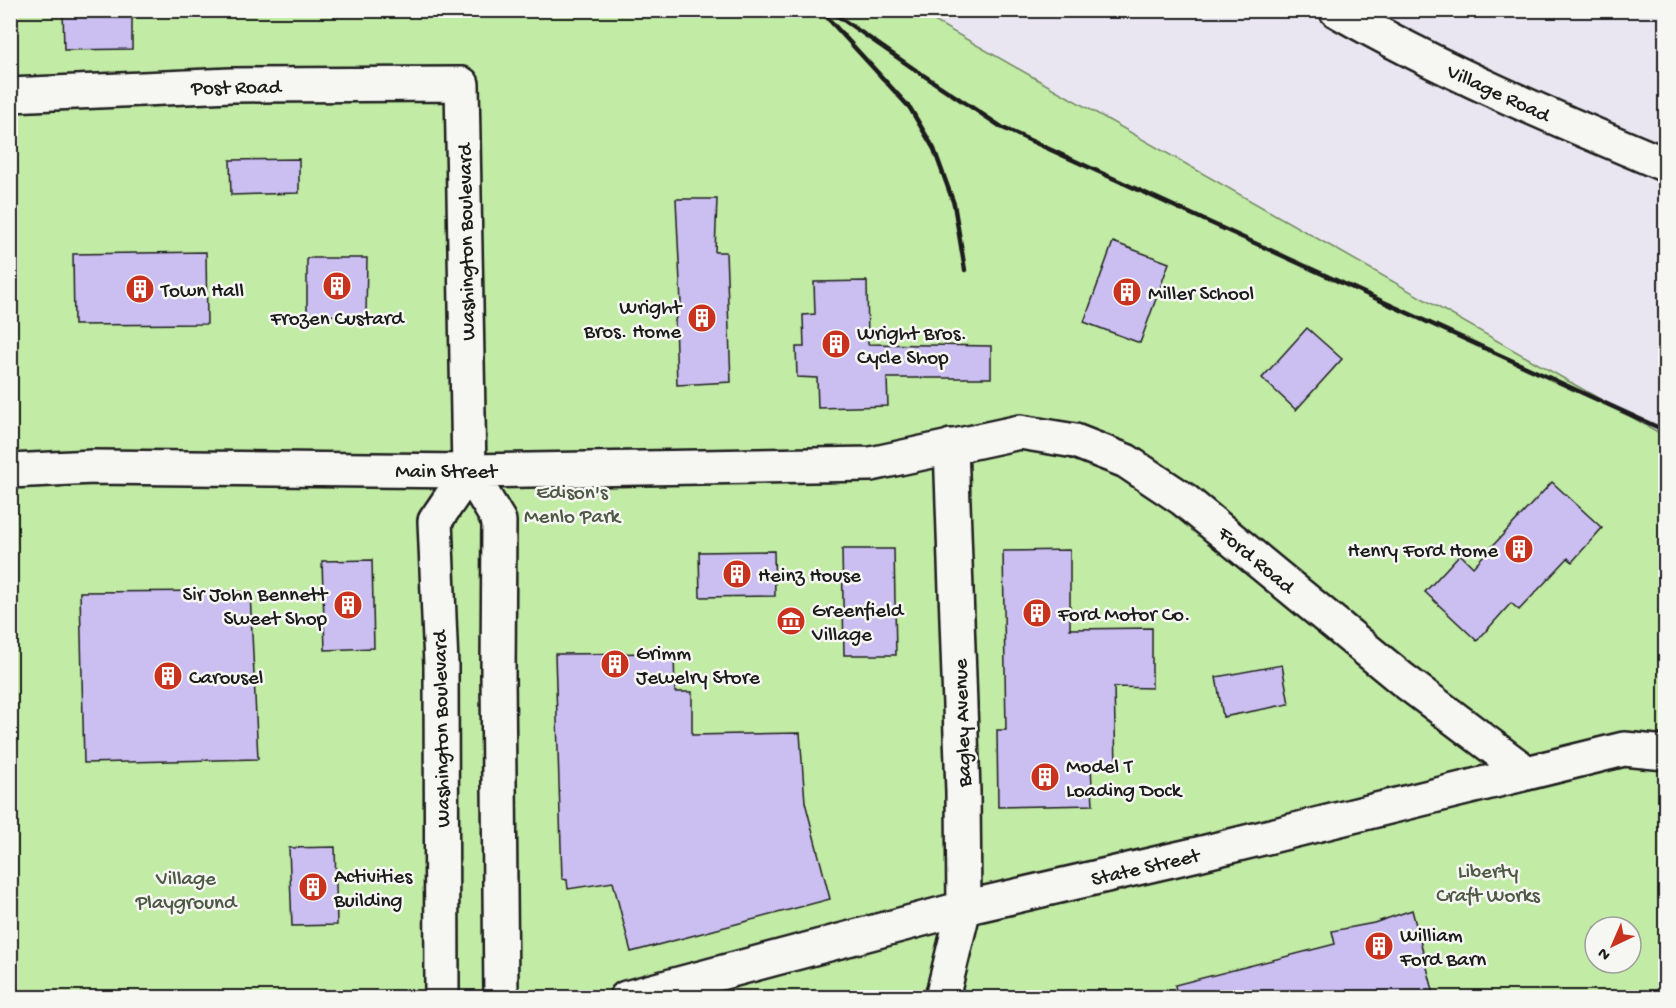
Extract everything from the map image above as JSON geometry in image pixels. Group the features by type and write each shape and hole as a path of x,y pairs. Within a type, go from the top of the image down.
{"street":[{"name":"Village Road","path":"1336,10 1378,34 1484,86 1665,165"},
{"name":"Post Road","path":"10,95 231,85 462,84"},
{"name":"Washington Boulevard","path":"442,998 441,665 435,521 469,471 462,84"},
{"name":"Ford Road","path":"951,446 1020,432 1075,441 1126,461 1183,499 1402,679 1527,773"},
{"name":"Main Street","path":"10,471 104,467 469,471 871,464 951,446"},
{"name":"Bagley Avenue","path":"942,998 963,908 963,792 951,446"},
{"path":"469,471 499,520 501,998"},
{"name":"State Street","path":"626,998 963,908 1198,854 1624,750 1665,753"}],"green space":[{"name":"Edison's Menlo Park","path":"10,11 922,11 929,18 1665,436 1665,997 11,997"}],"building":[{"path":"63,10 132,10 132,49 64,50"},
{"path":"299,159 299,193 231,195 230,160"},
{"name":"Wright Bros. Home","path":"676,199 717,199 715,252 726,252 731,382 677,385 675,320 681,304"},
{"name":"Miller School","path":"1113,242 1169,263 1140,343 1084,322"},
{"name":"Town Hall","path":"206,252 207,324 74,325 73,254"},
{"name":"Frozen Custard","path":"307,258 367,258 366,316 307,315"},
{"name":"Wright Bros. Cycle Shop","path":"867,281 868,344 991,346 991,378 887,378 888,406 818,408 817,378 797,377 796,347 804,347 803,315 815,314 814,282"},
{"path":"1307,328 1342,359 1296,410 1262,378"},
{"name":"Henry Ford Home","path":"1552,482 1602,528 1572,562 1568,558 1519,610 1511,603 1477,641 1425,592 1460,554 1473,567"},
{"path":"842,549 894,549 896,655 844,655"},
{"path":"1070,550 1070,629 1152,628 1152,688 1114,687 1116,765 1091,766 1093,805 998,807 997,730 1006,730 1003,551"},
{"name":"Heinz House","path":"774,551 775,596 700,597 699,552"},
{"name":"Sir John Bennett Sweet Shop","path":"372,560 374,648 325,650 322,561"},
{"name":"Carousel","path":"80,592 250,592 258,759 84,763"},
{"path":"674,653 675,692 692,692 692,735 800,733 805,802 830,899 631,952 613,882 568,889 567,880 562,879 555,654"},
{"path":"1282,665 1289,704 1223,717 1216,677"},
{"name":"Activities Building","path":"335,847 337,925 292,926 289,848"},
{"path":"1412,910 1435,998 1177,998 1175,985 1335,944 1332,931 1374,923"}],"railway":[{"path":"829,10 1003,128 1666,431"},
{"path":"823,13 910,108 934,149 954,204 965,270"}],"place":[{"name":"Frozen Custard","path":"337,286"},
{"name":"Town Hall","path":"140,289"},
{"name":"Miller School","path":"1127,292"},
{"name":"Wright Bros. Home","path":"702,318"},
{"name":"Wright Bros. Cycle Shop","path":"836,344"},
{"name":"Henry Ford Home","path":"1519,549"},
{"name":"Heinz House","path":"737,574"},
{"name":"Sir John Bennett Sweet Shop","path":"348,605"},
{"name":"Ford Motor Co.","path":"1037,613"},
{"name":"Greenfield Village","path":"791,621"},
{"name":"Grimm Jewelry Store","path":"615,664"},
{"name":"Carousel","path":"168,676"},
{"name":"Model T Loading Dock","path":"1045,777"},
{"name":"Activities Building","path":"313,887"},
{"name":"William Ford Barn","path":"1379,946"}],"park label":[{"name":"Liberty Craft Works","path":"1488,882"},
{"name":"Village Playground","path":"186,889"}]}
